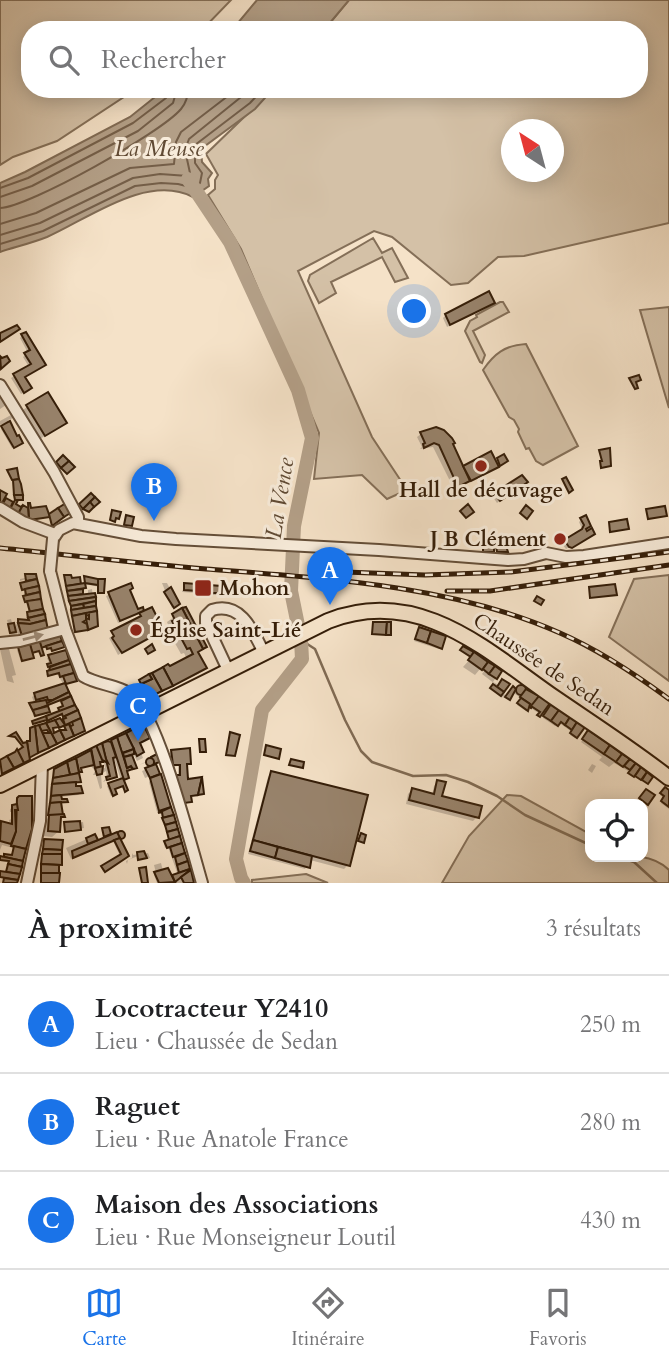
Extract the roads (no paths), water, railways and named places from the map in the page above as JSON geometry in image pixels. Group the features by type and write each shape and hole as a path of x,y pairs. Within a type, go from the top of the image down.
{"main road":[{"name":"Chaussée de Sedan","path":"0,785 310,630 336,618 365,612 403,614 450,626 669,778"}],"street":[{"path":"0,385 54,472 78,517 78,523"},
{"path":"0,508 54,537"},
{"path":"202,883 168,771 146,711 131,694 83,677 65,629 50,571 54,537 65,526 78,523 141,536 379,550 453,558 518,560 541,554 573,557 669,543"},
{"path":"228,670 206,623 206,615 212,610 227,608 241,615 264,653"},
{"path":"0,643 20,641 65,629"},
{"path":"27,883 40,821 41,764"}],"water":[{"path":"257,0 349,0 332,21 240,21"},
{"name":"La Meuse","path":"154,98 265,98 255,109 201,149 202,162 212,173 208,179 209,186 193,197 175,191 137,194 47,237 0,252 0,183 130,117"}],"waterway":[{"name":"La Vence","path":"188,179 230,242 298,390 312,438 294,526 291,591 302,659 262,710 236,859 244,883"},
{"path":"301,640 315,649 345,720 361,751 372,762 413,776 446,775 468,782 497,796 525,815 585,843"},
{"path":"634,862 657,883"}],"railway":[{"path":"0,548 295,576 432,594 519,617 560,633 616,663 669,699"},
{"path":"345,572 425,575 511,572 669,552"},
{"path":"447,591 490,591 669,565"}],"place":[{"name":"Hall de décuvage","path":"481,466"},
{"name":"Raguet","path":"154,521"},
{"name":"J B Clément","path":"560,539"},
{"name":"Mohon","path":"203,588"},
{"name":"Locotracteur Y2410","path":"330,605"},
{"name":"Église Saint-Lié","path":"136,630"},
{"name":"Maison des Associations","path":"138,741"}]}
